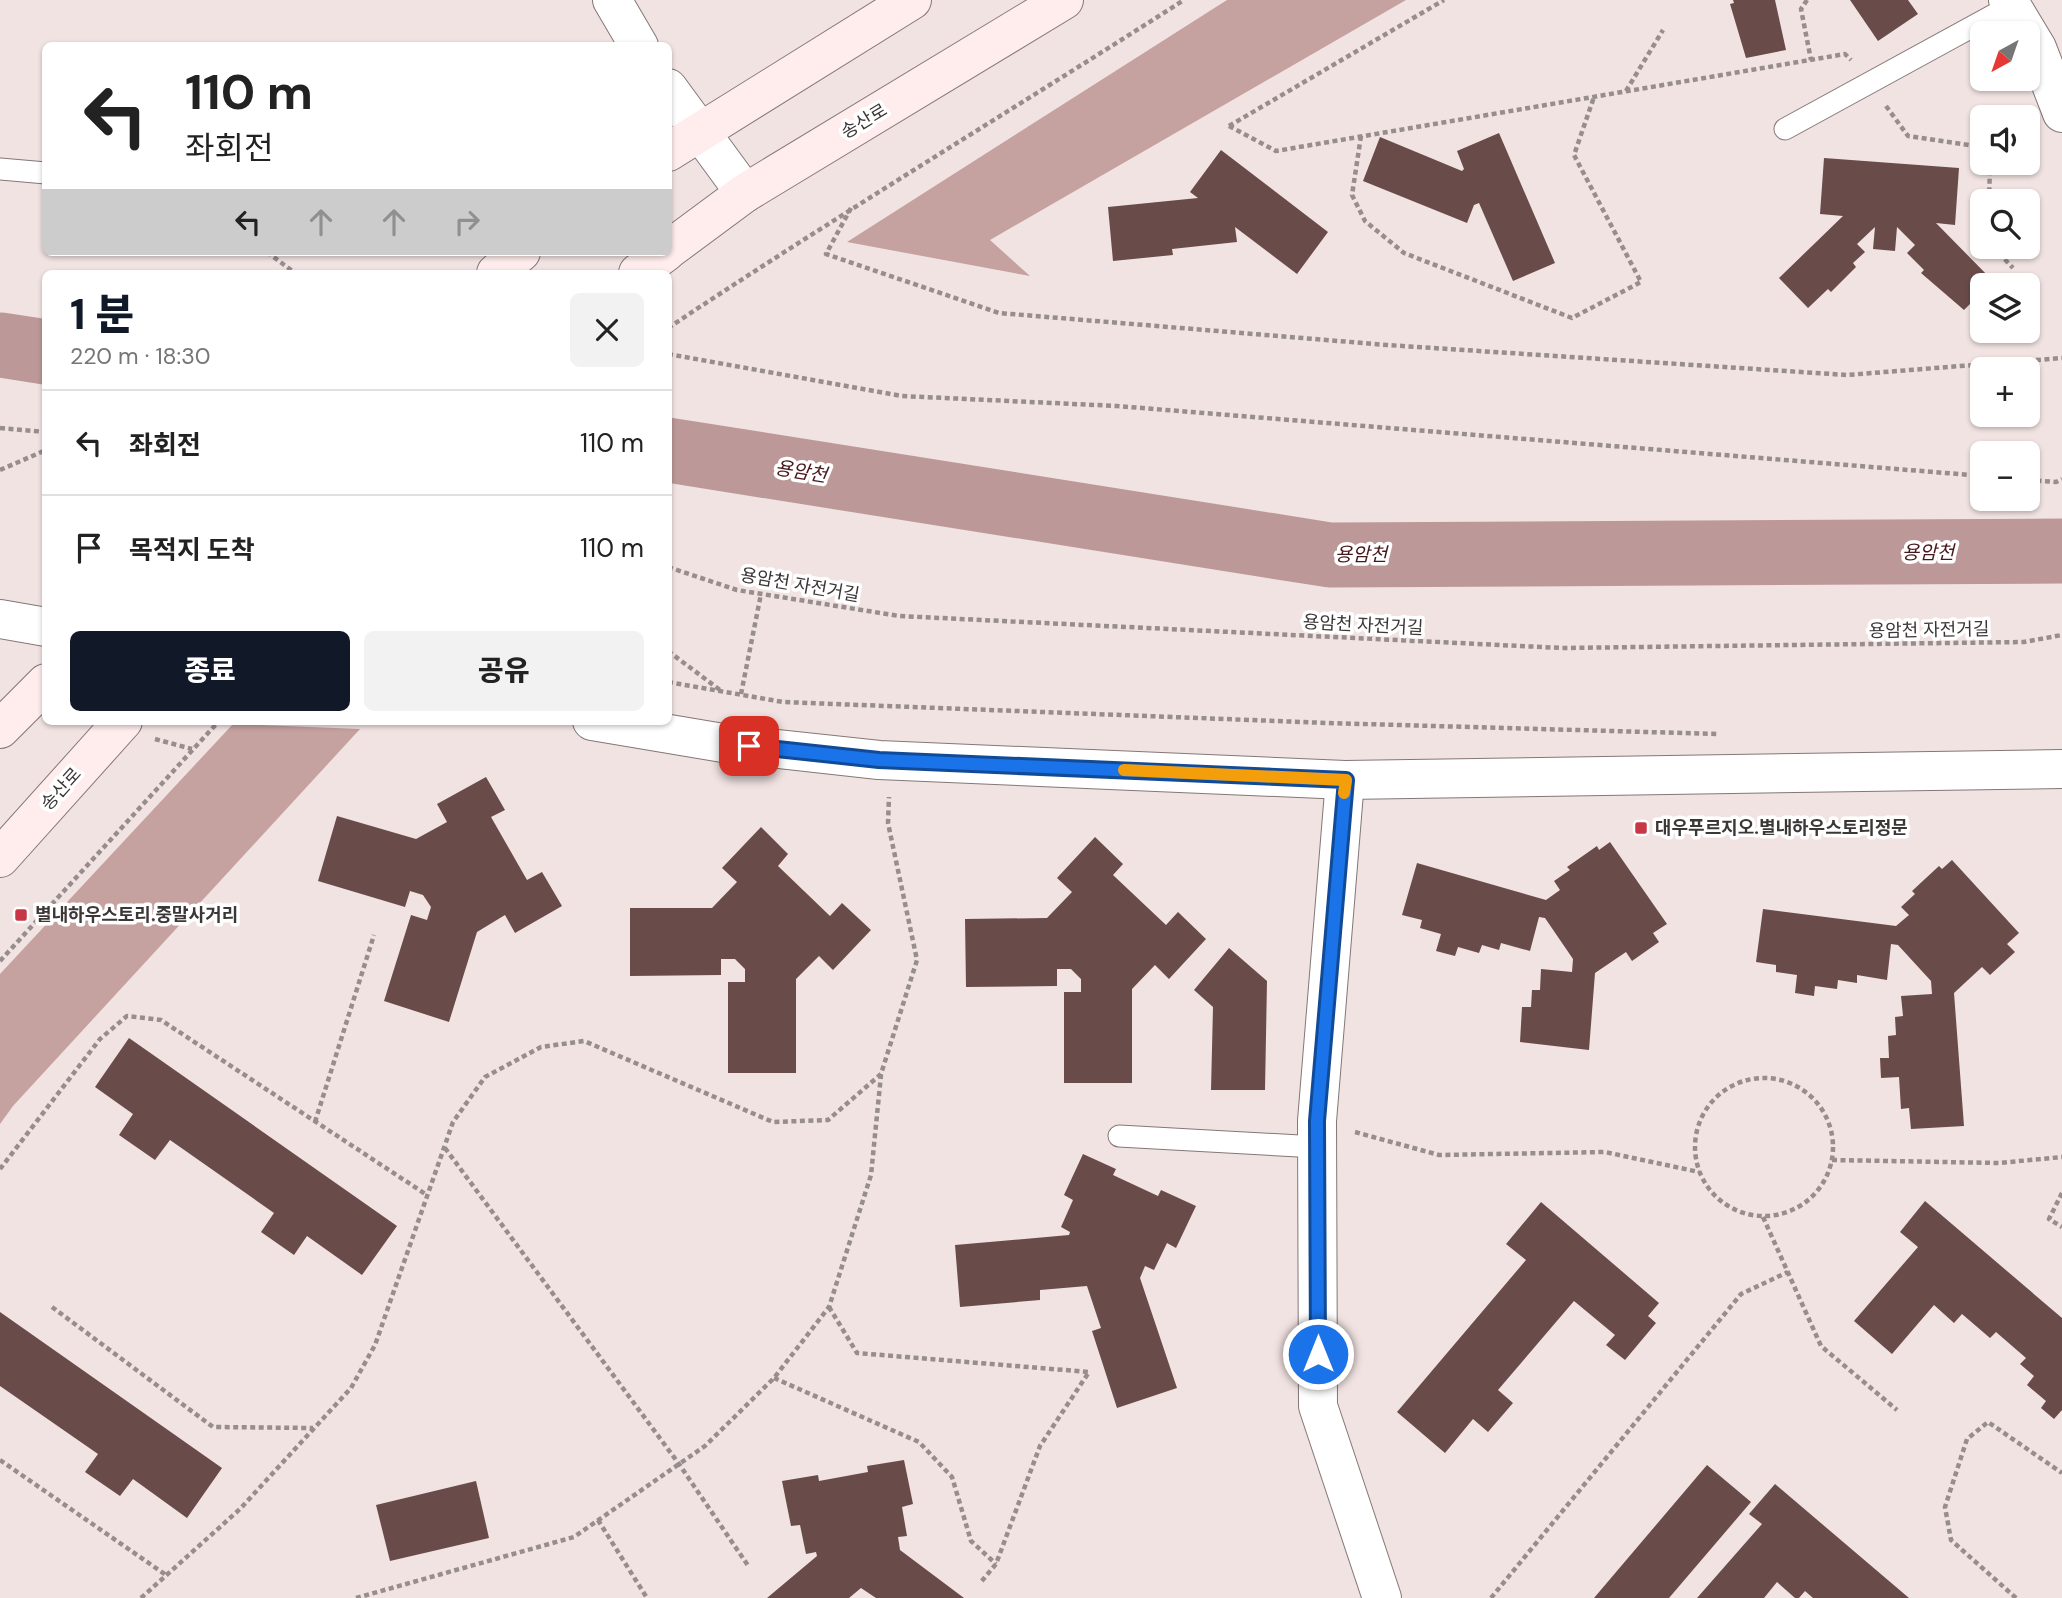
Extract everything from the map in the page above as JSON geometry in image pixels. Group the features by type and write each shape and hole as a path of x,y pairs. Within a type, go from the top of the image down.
{"street":[{"path":"612,0 637,42"},
{"path":"672,149 912,0"},
{"name":"송산로","path":"672,247 744,194 1064,0"},
{"path":"2010,3 2037,48 2062,113"},
{"path":"672,94 744,194"},
{"path":"500,270 516,256"},
{"path":"0,619 42,626"},
{"path":"0,729 42,687"},
{"name":"송산로","path":"0,859 118,725"},
{"path":"616,725 723,743 879,760 1346,780 2062,769"},
{"path":"1346,780 1317,1134 1318,1406 1382,1598"}],"lane":[{"path":"1785,129 2010,3"},
{"path":"0,169 42,173"},
{"path":"1119,1136 1317,1134"}],"path":[{"path":"672,325 850,208 985,127 1184,0"},
{"path":"1444,0 1229,126 1276,151 1845,54 1870,83 1908,136 1970,145"},
{"path":"1807,0 1801,9 1811,60"},
{"path":"1625,91 1663,30"},
{"path":"1362,136 1352,195 1365,220 1404,253 1572,318 1641,282 1574,155 1594,97"},
{"path":"850,208 826,254 999,313 1387,345 1847,375 2062,358"},
{"path":"272,256 291,270"},
{"path":"2004,259 2012,268"},
{"path":"672,355 902,396 1117,406 1970,475"},
{"path":"0,428 42,432"},
{"path":"0,470 42,452"},
{"path":"2040,481 2062,480"},
{"name":"용암천 자전거길","path":"672,569 737,590 899,616 1562,648 2024,642 2062,635"},
{"path":"741,694 761,594"},
{"path":"672,654 720,691"},
{"path":"672,683 783,702 1328,723 1724,734"},
{"path":"0,961 215,725"},
{"path":"356,1598 574,1537 705,1446 774,1378 828,1307 871,1174 881,1074 916,960 888,823 889,796"},
{"path":"315,1122 374,935"},
{"path":"0,1169 100,1040 128,1016 161,1020 427,1195"},
{"path":"141,1598 240,1509 351,1388 374,1345 453,1122 485,1076 541,1047 584,1041 773,1122 828,1120 881,1074"},
{"path":"1766,1077 1792,1083 1815,1098 1829,1122 1834,1149 1828,1175 1813,1197 1790,1212 1763,1217 1737,1211 1714,1195 1699,1172 1694,1145 1701,1119 1716,1096 1739,1082 1766,1077"},
{"path":"1317,1134 1439,1155 1605,1152 1699,1172"},
{"path":"444,1147 680,1464 749,1567"},
{"path":"1832,1160 1999,1163 2062,1157"},
{"path":"2062,1193 2049,1219 2062,1227"},
{"path":"1763,1217 1821,1346 1897,1410"},
{"path":"1491,1598 1741,1294 1788,1272"},
{"path":"52,1307 213,1427 314,1428"},
{"path":"828,1307 857,1353 1089,1372 1040,1446 996,1563 981,1582"},
{"path":"774,1378 919,1443 952,1476 971,1541 996,1563"},
{"path":"2016,1598 1951,1540 1945,1507 1967,1439 1988,1422 2062,1472"},
{"path":"0,1460 166,1575"},
{"path":"598,1520 647,1598"}],"shaded area":[{"path":"1227,0 1406,0 990,240 1030,276 847,242"},
{"path":"232,725 360,729 13,1106 0,1124 0,974"}],"building":[{"path":"1733,0 1775,0 1786,50 1746,58 1730,4 1734,3"},
{"path":"1850,0 1908,0 1918,14 1878,41"},
{"path":"1499,133 1555,263 1513,281 1479,203 1474,205 1467,223 1363,181 1380,137 1462,171 1464,169 1457,151"},
{"path":"1221,150 1328,232 1297,274 1235,227 1237,242 1172,249 1173,255 1113,261 1108,207 1198,198 1190,192"},
{"path":"1824,158 1959,168 1955,225 1936,223 1985,273 1970,273 1970,304 1964,310 1921,273 1924,270 1907,253 1915,245 1897,227 1895,251 1873,249 1875,227 1857,244 1865,252 1853,263 1856,267 1831,292 1828,289 1808,308 1779,278 1843,216 1820,214"},
{"path":"486,777 505,810 491,817 527,880 542,872 562,906 515,933 505,915 477,932 449,1022 384,1001 411,915 427,920 431,907 423,895 410,891 405,907 318,881 337,816 416,839 447,822 437,804"},
{"path":"761,827 788,854 778,866 830,916 842,903 871,930 833,970 819,956 796,979 796,1073 728,1073 728,982 745,982 745,969 735,959 721,959 721,975 630,976 630,908 712,908 737,882 722,868"},
{"path":"1095,837 1123,864 1113,875 1166,925 1178,912 1206,939 1169,979 1155,965 1132,989 1132,1083 1064,1083 1064,992 1081,992 1081,979 1071,969 1057,969 1057,986 966,987 965,919 1047,918 1072,892 1057,878"},
{"path":"1610,842 1667,924 1653,933 1659,942 1632,961 1626,952 1595,973 1589,1050 1520,1042 1522,1007 1531,1007 1532,990 1540,990 1541,969 1572,972 1573,959 1545,918 1539,917 1530,951 1501,943 1499,950 1482,945 1479,953 1458,947 1455,956 1436,951 1441,934 1420,928 1422,920 1402,915 1417,863 1546,900 1560,890 1554,881 1570,870 1567,867 1597,846 1599,850"},
{"path":"1952,860 2019,933 2007,944 2015,952 1990,975 1982,967 1954,993 1964,1126 1911,1129 1909,1108 1901,1109 1899,1077 1881,1078 1880,1058 1889,1058 1888,1036 1896,1035 1895,1017 1903,1016 1901,996 1932,994 1931,981 1898,945 1891,944 1887,980 1857,975 1857,983 1838,980 1837,989 1815,986 1814,996 1795,993 1797,975 1776,972 1776,965 1756,962 1763,909 1896,926 1909,915 1901,907 1915,894 1912,891 1939,866 1942,869"},
{"path":"1229,948 1267,981 1265,1090 1211,1090 1213,1007 1194,990"},
{"path":"129,1038 397,1226 362,1275 307,1236 294,1255 261,1232 274,1213 170,1140 155,1160 119,1135 133,1114 95,1087"},
{"path":"1083,1154 1116,1169 1113,1175 1158,1196 1161,1190 1196,1206 1176,1248 1167,1243 1154,1270 1145,1266 1140,1278 1177,1388 1117,1408 1092,1331 1101,1328 1087,1286 1040,1290 1040,1300 960,1307 955,1245 1069,1235 1070,1232 1061,1227 1073,1200 1064,1195"},
{"path":"1925,1201 2062,1318 2062,1410 2054,1419 2041,1408 2046,1401 2027,1385 2034,1376 2020,1364 2026,1358 1996,1332 1990,1338 1962,1314 1954,1323 1934,1305 1892,1354 1854,1321 1918,1247 1900,1232"},
{"path":"1541,1202 1659,1303 1648,1316 1656,1323 1625,1360 1606,1345 1615,1335 1574,1301 1498,1390 1513,1403 1488,1432 1473,1419 1445,1453 1397,1412 1526,1260 1506,1244"},
{"path":"0,1312 222,1468 187,1518 133,1479 120,1496 85,1472 98,1454 0,1386"},
{"path":"904,1460 913,1504 902,1507 907,1536 898,1537 900,1550 964,1598 876,1598 861,1588 849,1598 767,1598 817,1556 816,1552 806,1554 800,1525 791,1526 782,1481 818,1475 819,1481 868,1472 867,1466"},
{"path":"1707,1465 1751,1502 1669,1598 1594,1598"},
{"path":"476,1481 489,1538 390,1561 376,1505"},
{"path":"1775,1484 1909,1598 1813,1598 1805,1591 1799,1598 1795,1598 1777,1582 1764,1598 1697,1598 1762,1524 1749,1514"}],"waterway":[{"name":"용암천","path":"0,345 42,351"},
{"name":"용암천","path":"672,451 1330,555 2062,551"}],"slow traffic":[{"path":"1124,770 1346,780 1344,793"}],"place":[{"name":"대우푸르지오.별내하우스토리정문","path":"1641,828"},
{"name":"별내하우스토리.중말사거리","path":"21,915"}],"route":[{"path":"749,746 879,760 1346,780 1317,1121 1318,1354"}]}
